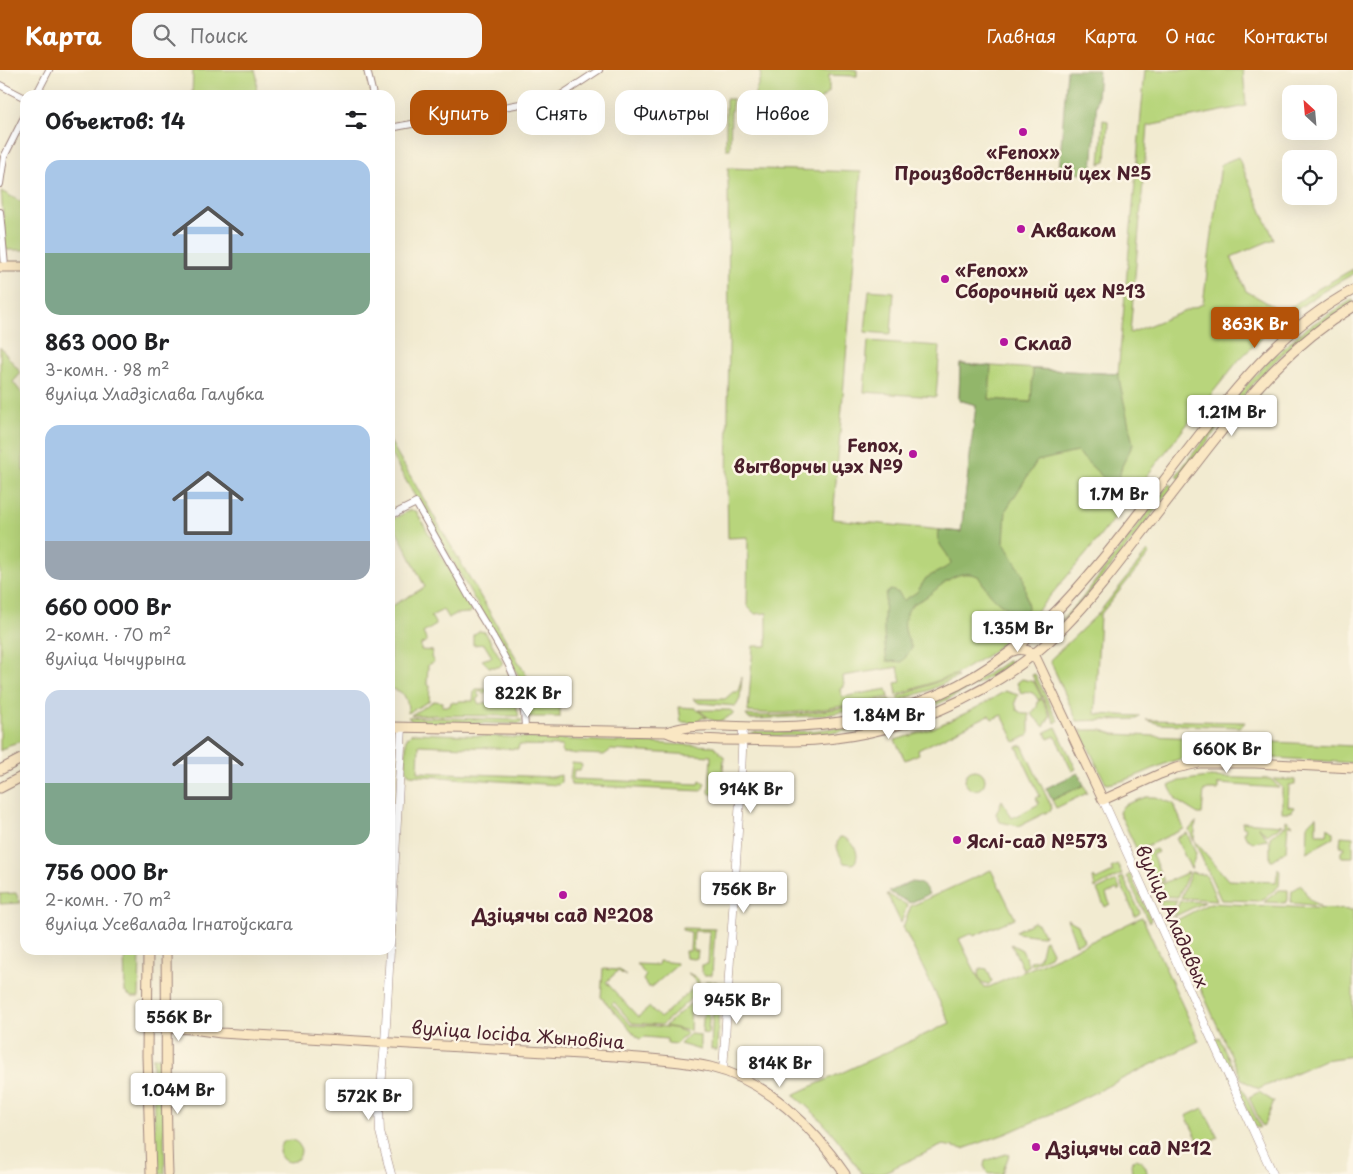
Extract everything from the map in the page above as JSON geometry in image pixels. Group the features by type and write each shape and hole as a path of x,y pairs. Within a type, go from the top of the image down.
{"main road":[{"path":"2,267 20,267"},
{"path":"395,727 666,732 688,726 743,728 819,725 851,721 896,710 959,685 989,668 1013,651 1067,602 1096,568 1221,406 1262,359 1306,319 1353,290"},
{"path":"666,732 687,739 803,741 858,734 900,725 961,701 1020,664 1063,628 1084,606 1233,416 1273,370 1315,332 1353,307"},
{"path":"1031,636 1029,642 1031,654"},
{"path":"1013,651 1019,649 1031,654"},
{"name":"вуліца Аладавых","path":"1031,654 1040,668 1103,800"},
{"path":"1020,664 1040,668"},
{"path":"0,770 20,760"},
{"path":"1103,800 1160,774 1176,768 1200,763 1255,763 1353,768"},
{"path":"0,788 20,778"},
{"path":"148,955 147,1092 151,1174"},
{"path":"166,955 168,1028 166,1125 168,1174"},
{"name":"вуліца Іосіфа Жыновіча","path":"147,1027 659,1060 711,1067 750,1084 795,1114 820,1140 845,1174"}],"street":[{"path":"39,90 49,70"},
{"path":"367,70 372,90"},
{"path":"395,127 558,97 599,70"},
{"path":"0,85 20,95"},
{"path":"0,184 2,157 20,124"},
{"path":"0,212 2,267"},
{"path":"395,514 416,503 510,669 524,710 525,730"},
{"path":"395,857 402,727"},
{"path":"723,1071 740,809 743,728"},
{"name":"вуліца Аладавых","path":"1103,800 1273,1174"},
{"path":"390,955 380,1100 380,1132 391,1174"}],"green space":[{"path":"193,70 255,70 257,77 256,90 192,90"},
{"path":"758,70 857,70 857,76 829,75 828,93 828,90 756,90 761,75"},
{"path":"1067,70 1099,70 1092,171 1086,174 1059,172"},
{"path":"1145,70 1243,70 1246,106 1148,126 1130,333 1203,304 1221,164 1238,157 1274,239 1231,257 1246,291 1284,312 1309,294 1353,269 1353,274 1322,292 1292,313 1238,361 1087,553 1032,617 991,653 957,674 897,695 895,683 901,682 898,667 843,676 844,687 841,689 842,697 887,689 889,697 800,712 748,712 753,646 767,646 767,613 755,614 747,606 748,537 728,538 728,168 861,172 833,519 961,532 977,405 959,400 960,364 1118,374"},
{"path":"727,99 733,99 730,149 726,149"},
{"path":"1103,120 1108,121 1106,162 1100,164"},
{"path":"1,191 20,201 20,250 6,250"},
{"path":"869,290 894,292 891,334 865,332"},
{"path":"1353,299 1353,304 1300,339 1261,375 1179,479 1176,476 1242,390 1271,359 1305,329"},
{"path":"868,341 940,346 936,397 864,392"},
{"path":"0,347 20,372 13,382 20,391 20,742 9,745 0,751"},
{"path":"960,364 991,366 989,399 1031,402 1033,369 1118,374 1133,444 1122,466 1118,483 1110,484 1077,452 1037,461 1006,510 1004,543 1023,575 1028,607 1027,612 1022,616 1001,604 992,596 978,576 962,574 955,576 911,607 906,616 905,625 906,634 912,648 902,662 887,661 884,627 886,593 891,590 899,593 903,601 917,592 926,578 951,563 939,544 938,530 961,532 976,405 959,400"},
{"path":"395,450 543,704 560,708 560,717 529,717 520,678 395,462"},
{"path":"1169,484 1173,487 1110,568 1076,607 1040,643 1081,600"},
{"path":"410,510 416,511 472,610 469,614 456,614 448,618 443,610 431,616 436,625 423,633 426,642 421,644 421,650 433,651 431,657 434,662 428,665 427,684 430,686 429,701 408,713 405,696 395,690 395,604 425,587 395,527 395,518"},
{"path":"1148,551 1150,553 1100,615 1095,714 1140,716 1137,719 1077,721 1050,660 1097,615"},
{"path":"479,631 485,632 502,661 499,667 489,667 482,660 492,657 484,644 473,645 473,635"},
{"path":"1009,660 1011,663 951,698 888,722 823,734 788,736 753,735 751,733 822,730 876,721 945,697 988,674"},
{"path":"1035,674 1058,721 1055,723 1032,675"},
{"path":"955,675 958,677 927,691 900,700 897,697"},
{"path":"497,677 498,679 504,677 511,686 519,716 411,715 434,701 442,702 442,706 450,706 451,702 473,701 476,689 486,689 488,691 483,694 481,690 477,693 480,697 476,699 479,704 487,702 490,705 501,698 497,686 492,688 490,685 496,682 495,679"},
{"path":"742,677 740,699 736,706 699,703 693,699 725,699 733,692 738,692"},
{"path":"1022,679 1034,682 1042,698 1038,700 1033,693 1021,693 1017,683"},
{"path":"1005,691 1018,695 1015,702 1017,710 1023,714 1029,714 1029,735 1015,742 1002,715 992,719 989,715 918,750 919,754 905,760 895,740 952,720"},
{"path":"890,699 888,704 825,715 749,719 746,715 799,714"},
{"path":"1042,699 1050,716 1044,727 1031,714 1037,707 1038,701"},
{"path":"679,707 695,708 707,718 701,718 699,723 681,722"},
{"path":"699,710 730,710 734,713 723,720 716,721"},
{"path":"408,717 522,720 518,724 414,722"},
{"path":"1146,720 1245,722 1239,727 1160,724"},
{"path":"1056,727 1076,769 1072,771 1055,736 1048,739 1045,732"},
{"path":"1080,730 1102,730 1114,734 1353,746 1353,763 1209,754 1175,760 1127,779 1106,784"},
{"path":"415,733 714,746 724,757 721,794 710,794 709,792 711,756 611,750 604,755 562,753 562,746 519,745 518,749 419,745 418,772 553,777 561,775 561,782 558,785 410,775 406,770 406,739"},
{"path":"1022,745 1052,808 1019,826 1000,822 996,814 1002,800 1012,818 1039,804 1036,798 1040,796 1017,747"},
{"path":"572,763 581,764 582,766 580,770 574,770 573,779 699,784 700,780 705,783 702,791 571,785"},
{"path":"975,770 982,773 985,780 982,787 975,790 968,787 965,780 968,773"},
{"path":"1078,773 1084,785 1052,800 1046,788"},
{"path":"1208,777 1271,779 1279,788 1218,784 1218,790 1204,790 1202,814 1198,814 1177,801 1169,786 1179,781"},
{"path":"1273,779 1295,780 1295,785 1289,785 1288,806 1294,807 1291,812 1282,812 1282,787"},
{"path":"1084,785 1087,793 1056,808 1052,800"},
{"path":"1146,797 1156,797 1174,804 1184,829 1137,850 1119,812 1124,805"},
{"path":"1316,816 1316,834 1327,834 1328,827 1333,832 1333,838 1307,852 1308,824"},
{"path":"1286,820 1293,825 1288,825 1286,851 1270,860 1270,837 1286,825"},
{"path":"1196,822 1194,840 1228,880 1276,882 1278,868 1280,870 1279,886 1265,898 1258,901 1221,900 1189,830"},
{"path":"1242,822 1282,825 1267,835 1258,826 1268,840 1253,842 1246,838 1244,833 1246,828 1243,827"},
{"path":"1187,833 1196,854 1191,869 1176,838"},
{"path":"1341,836 1353,837 1353,857 1341,857 1341,852 1345,847 1340,846"},
{"path":"840,837 848,840 855,848 857,856 853,864 844,863 839,853 837,844"},
{"path":"1156,849 1158,852 1152,855 1164,881 1153,885 1139,856"},
{"path":"1118,865 1122,874 1095,888 1094,877 1096,880 1113,872 1111,868"},
{"path":"991,870 1015,918 974,936 972,933 959,939 983,987 989,987 1142,917 1199,1041 1053,1113 1005,1134 963,1149 943,1145 880,1174 862,1174 831,1132 813,1112 793,1095 950,1023 903,927 911,906"},
{"path":"1189,872 1178,897 1158,896 1154,887"},
{"path":"1191,872 1206,875 1217,900 1181,898"},
{"path":"1130,874 1151,919 1149,923 1127,876"},
{"path":"1123,877 1140,912 1135,916 1119,879"},
{"path":"1116,881 1120,889 1106,894 1110,904 1105,907 1097,890"},
{"path":"910,882 922,885 929,894 910,903 889,892"},
{"path":"1301,885 1310,900 1320,906 1291,903 1292,891"},
{"path":"1279,890 1288,890 1288,900 1285,903 1264,902"},
{"path":"16,893 20,903 0,904 0,894"},
{"path":"887,894 907,905 901,923"},
{"path":"1159,900 1177,900 1169,919"},
{"path":"1180,901 1205,902 1173,917"},
{"path":"1210,903 1353,910 1353,1056 1324,1060 1259,1089 1242,1080 1171,923"},
{"path":"1067,919 1078,925 1084,941 1076,944"},
{"path":"1034,922 1039,925 1044,935 1017,933 1016,931"},
{"path":"682,928 715,929 712,975 704,975 702,972 702,965 708,964 710,931 694,931 693,951 698,951 697,958 694,959 686,958 685,951 690,951 691,932 682,930"},
{"path":"1046,940 1052,952 1050,956 1031,965 1030,961 1037,960 1041,954 1044,941"},
{"path":"1011,944 1022,950 1029,966 1023,969"},
{"path":"124,955 140,955 139,997 131,997 125,992"},
{"path":"659,961 677,963 677,965 652,987 648,987 643,980 646,975 636,964 658,965"},
{"path":"980,968 987,969 992,981 988,985 981,983 978,974"},
{"path":"603,969 620,970 626,976 618,971 606,982 638,1017 650,1007 660,1018 698,984 688,973 697,978 699,982 698,992 662,1025 632,1023 614,1002 612,1004 631,1025 668,1027 687,1033 676,1044 667,1043 667,1039 645,1037 639,1039 601,997"},
{"path":"706,981 712,981 708,1034 702,1033"},
{"path":"714,981 719,983 720,987 717,1051 711,1049"},
{"path":"691,1003 690,1031 665,1026"},
{"path":"690,1034 700,1035 700,1050 680,1044"},
{"path":"1219,1037 1259,1128 1255,1127 1214,1039"},
{"path":"153,1057 163,1057 165,1174 155,1174"},
{"path":"1259,1092 1274,1102 1262,1126 1249,1097"},
{"path":"1203,1108 1218,1137 1201,1146 1186,1116"},
{"path":"290,1140 298,1143 301,1151 298,1159 290,1162 282,1159 279,1151 282,1143"},
{"path":"1006,1154 1009,1155 1002,1174 988,1174 984,1166 985,1161"},
{"path":"1136,1159 1144,1165 1147,1174 1132,1174 1131,1163"}],"place":[{"name":"«Fenox» Производственный цех №5","path":"1023,132"},
{"name":"Акваком","path":"1021,229"},
{"name":"«Fenox» Сборочный цех №13","path":"945,279"},
{"name":"Склад","path":"1004,342"},
{"name":"Fenox, вытворчы цэх №9","path":"913,454"},
{"name":"Яслі-сад №573","path":"957,840"},
{"name":"Дзіцячы сад №208","path":"563,895"},
{"name":"Дзіцячы сад №12","path":"1036,1147"}]}
